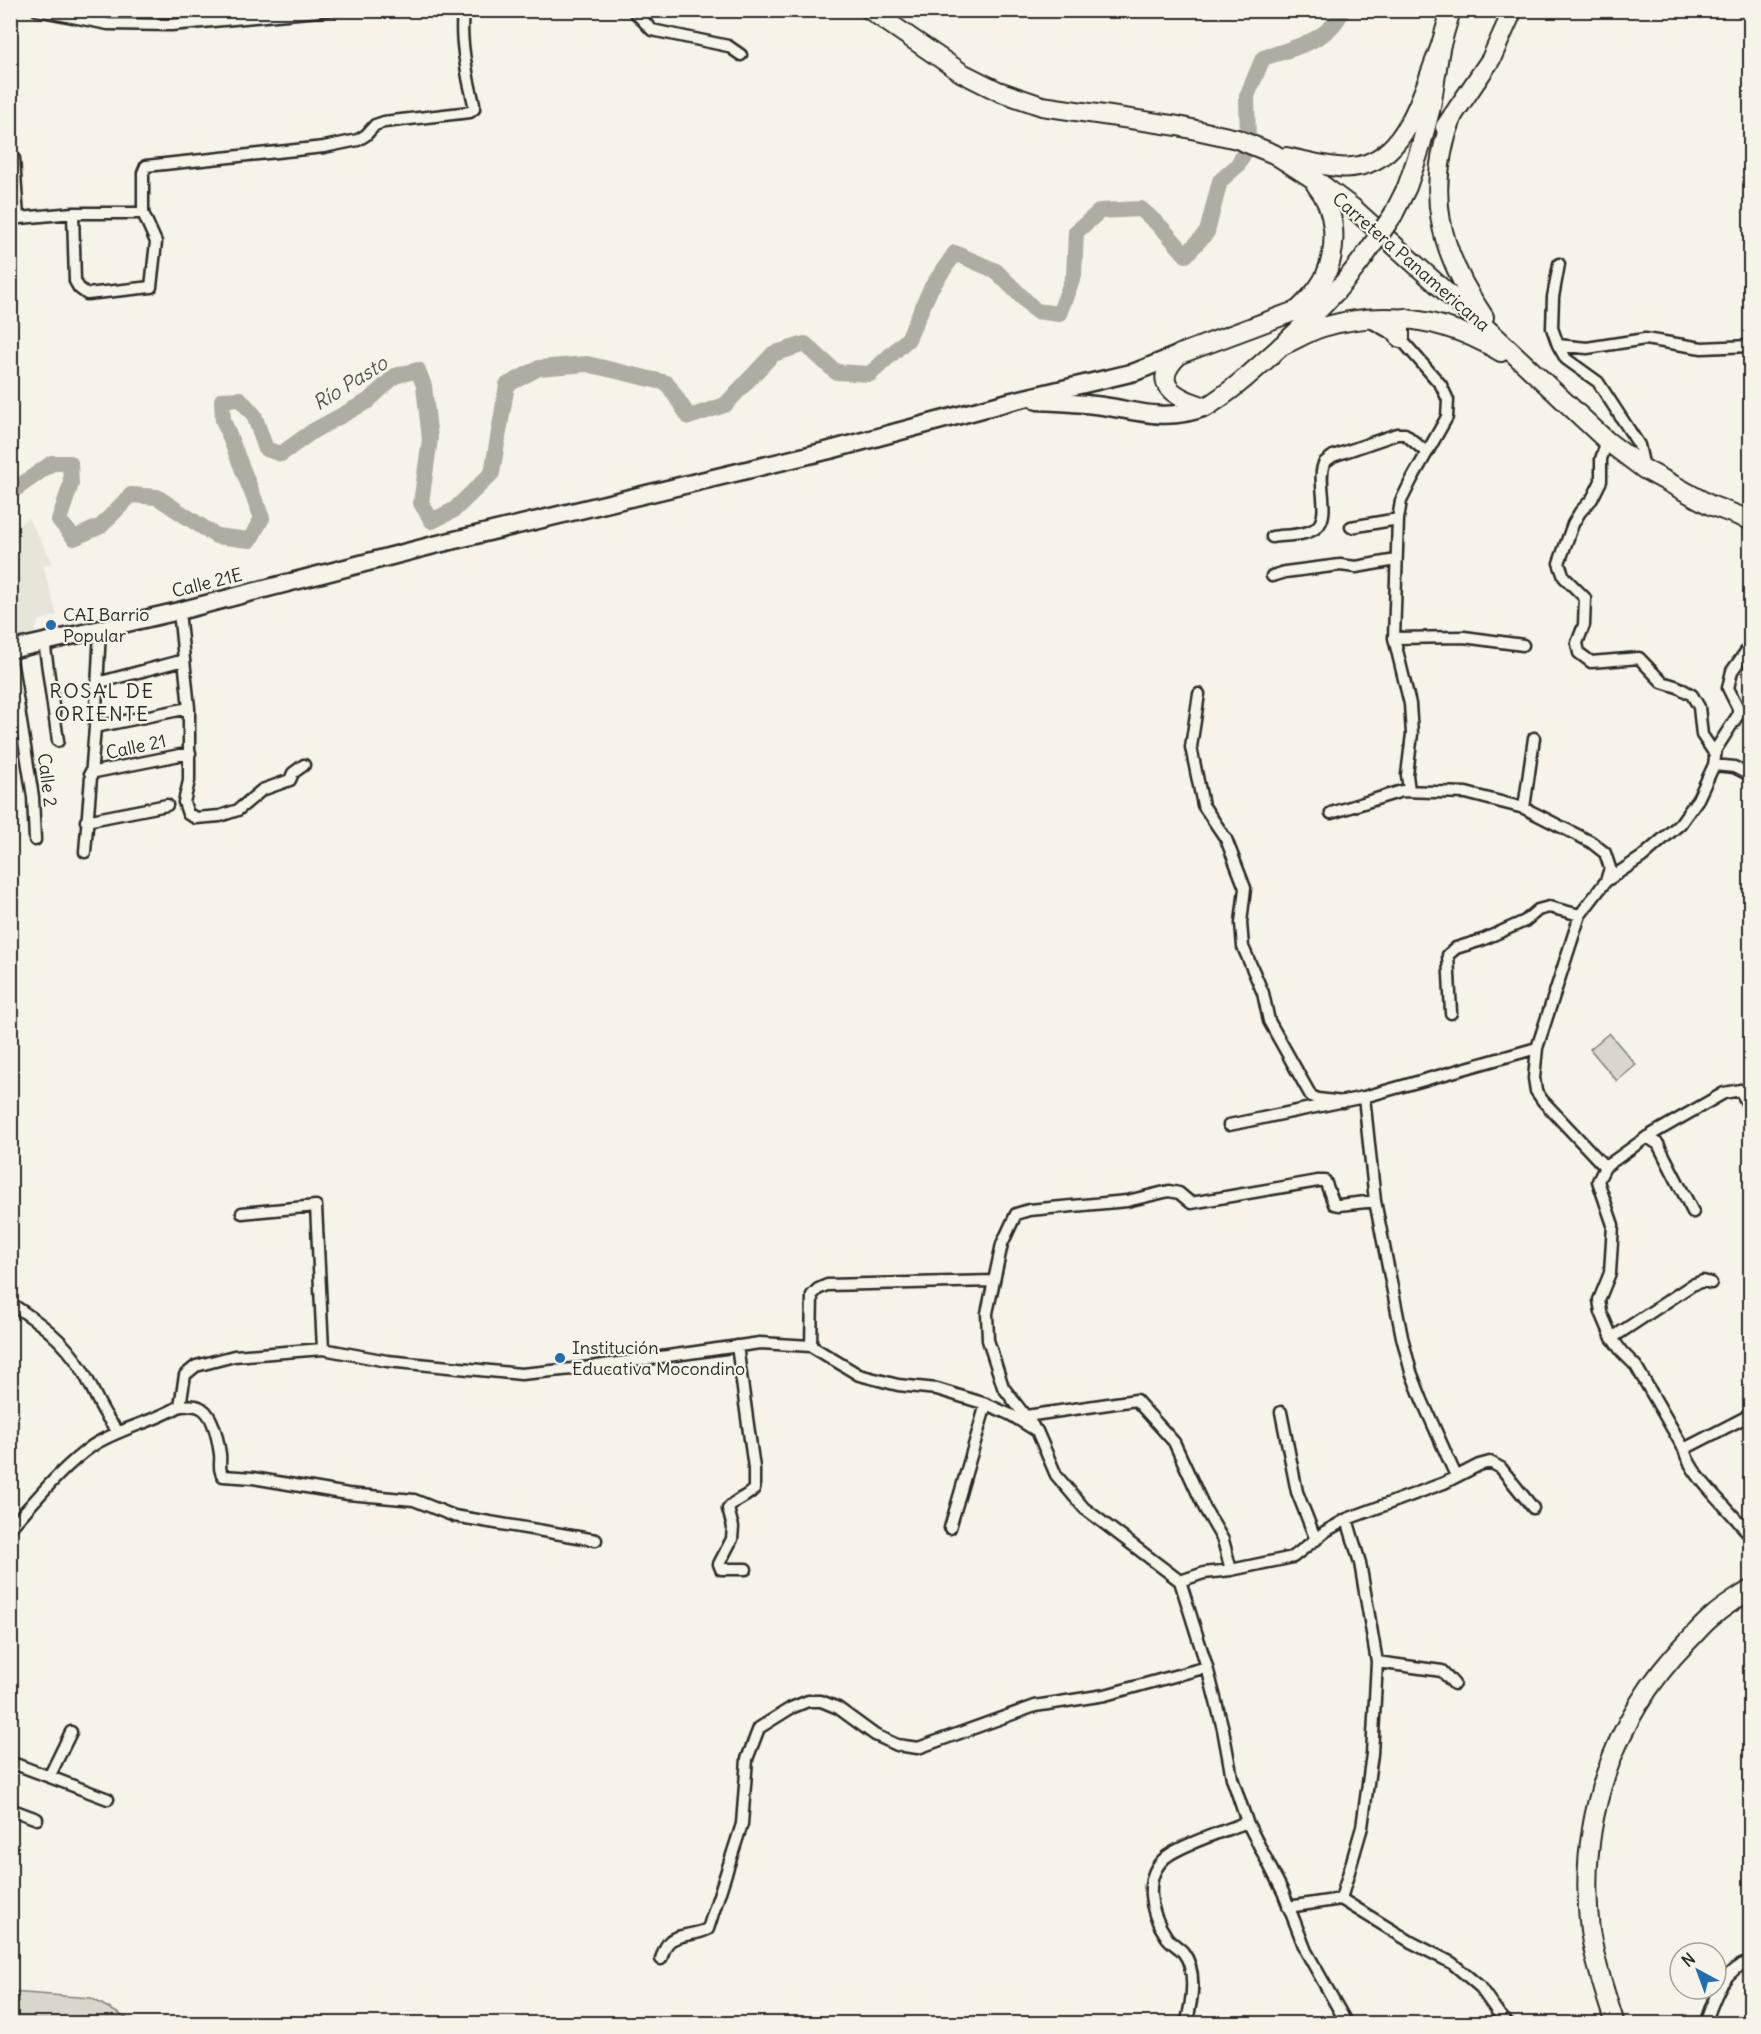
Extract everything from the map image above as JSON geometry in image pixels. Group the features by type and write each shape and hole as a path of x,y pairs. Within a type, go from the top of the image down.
{"main road":[{"name":"Carretera Panamericana","path":"870,10 962,73 1006,94 1042,106 1178,126 1237,139 1267,151 1353,208 1607,441 1644,469 1710,505 1750,520"},
{"path":"1267,151 1338,167 1372,162 1389,151 1414,116 1440,48 1451,10"},
{"path":"1012,401 1074,402 1143,415 1165,416 1190,413 1227,395 1336,292 1364,256 1393,215 1407,187 1491,59 1513,11"},
{"path":"1407,187 1431,107 1440,48"},
{"path":"1453,115 1440,160 1438,193 1441,225 1449,256 1462,285 1498,339"},
{"path":"1298,310 1314,294 1326,274 1333,251 1334,228 1328,205 1319,189 1306,175"},
{"path":"1012,401 1135,372 1298,310 1336,292"},
{"path":"1281,346 1321,328 1364,318 1405,318 1436,323 1466,333 1526,367"},
{"path":"1400,338 1400,327 1405,318"},
{"path":"1180,354 1170,364 1166,374 1168,387 1177,396 1206,407"},
{"name":"Calle 21E","path":"10,652 44,641 179,611 434,545 830,450 1012,401"},
{"path":"1615,2024 1602,1984 1591,1932 1587,1883 1590,1837 1599,1792 1618,1740 1642,1695 1664,1666 1713,1616 1750,1590"}],"street":[{"path":"37,10 108,24 171,25 330,10"},
{"path":"73,213 75,280 80,288 87,294 151,287 156,242 143,213 146,166 324,147 358,140 375,125 384,122 470,112 474,109 474,104 462,35 461,21 464,10"},
{"path":"633,10 652,30 728,46 741,55"},
{"path":"14,159 14,218 73,213 143,213"},
{"path":"1559,264 1552,327 1558,345 1566,359 1598,382 1639,445 1644,469"},
{"path":"1364,318 1400,338 1442,385 1448,400 1447,417 1401,501 1398,519 1394,638 1410,704 1412,734 1407,775 1409,790"},
{"path":"1558,345 1587,348 1645,339 1702,348 1750,346"},
{"path":"1272,537 1309,531 1319,526 1323,516 1323,470 1325,462 1333,456 1397,434 1405,434 1426,452"},
{"path":"1607,441 1602,459 1601,481 1592,499 1573,524 1559,563 1564,577 1585,598 1584,625 1577,643 1579,653 1591,662 1639,658 1662,682 1692,695 1700,707 1702,735 1715,760 1750,775"},
{"path":"1351,527 1398,519"},
{"path":"1272,576 1285,572 1340,565 1356,567 1396,560"},
{"path":"179,611 189,708 189,781 184,802 188,814 196,818 220,816 238,810 262,790 290,780 294,773 304,765"},
{"path":"85,852 100,630"},
{"path":"1394,638 1464,637 1523,645"},
{"path":"44,641 58,741"},
{"path":"1605,1167 1543,1101 1536,1090 1534,1078 1537,1048 1580,915 1606,881 1642,857 1680,824 1698,799 1715,760 1716,749 1738,715 1738,708 1728,688 1732,671 1750,646"},
{"name":"Calle 2","path":"10,652 33,797 35,840"},
{"path":"97,683 183,660"},
{"path":"1199,694 1191,747 1203,805 1226,839 1245,888 1241,923 1243,947 1263,993 1269,1021 1311,1096 1343,1102"},
{"path":"95,726 189,708"},
{"path":"1524,808 1534,738"},
{"name":"Calle 21","path":"90,773 190,753"},
{"path":"1331,813 1409,790 1466,794 1524,808 1591,842 1605,853 1610,868 1606,881"},
{"path":"86,821 167,805"},
{"path":"1451,1013 1448,955 1452,951 1525,921 1538,910 1549,907 1580,915"},
{"path":"1229,1125 1364,1097 1537,1048"},
{"path":"1750,1108 1745,1092 1724,1093 1647,1137 1605,1167 1599,1181 1613,1225 1610,1274 1599,1300 1601,1312 1612,1338 1635,1366 1684,1449 1687,1462 1738,1518 1750,1536"},
{"path":"1364,1097 1375,1201 1390,1268 1394,1300 1411,1372 1456,1476"},
{"path":"1647,1137 1658,1144 1692,1212"},
{"path":"1347,2024 1306,1951 1283,1892 1248,1822 1233,1778 1207,1667 1180,1581 1084,1508 1056,1475 1037,1431 1003,1387 988,1340 987,1313 1002,1244 1010,1224 1016,1214 1029,1210 1127,1201 1169,1191 1179,1193 1191,1203 1318,1181 1325,1181 1334,1204 1375,1201"},
{"path":"242,1213 316,1206 323,1349"},
{"path":"811,1346 812,1295 827,1285 994,1281"},
{"path":"1612,1338 1692,1285 1703,1281 1711,1283"},
{"path":"10,1302 45,1326 67,1347 83,1370 96,1399 119,1432"},
{"path":"180,1406 185,1375 196,1366 234,1356 323,1349 387,1361 521,1374 583,1368 760,1343 811,1346 859,1375 898,1384 937,1389 986,1404 1011,1415 1037,1431"},
{"path":"737,1346 754,1468 754,1489 732,1503 728,1509 733,1527 732,1539 719,1564 721,1569 725,1570 746,1569"},
{"path":"1026,1416 1136,1400 1174,1442 1205,1509 1223,1540 1231,1570"},
{"path":"950,1528 986,1404"},
{"path":"13,1520 60,1472 93,1446 119,1432 180,1406 196,1406 207,1413 217,1439 220,1472 223,1476 253,1478 348,1494 414,1500 454,1516 596,1540"},
{"path":"1281,1412 1297,1492 1316,1540"},
{"path":"1684,1449 1750,1415"},
{"path":"1180,1581 1204,1573 1231,1570 1293,1557 1326,1531 1347,1520 1444,1483 1490,1462 1501,1468 1533,1508"},
{"path":"1341,1899 1362,1827 1372,1754 1377,1662 1360,1563 1347,1520"},
{"path":"1377,1662 1442,1671 1454,1684"},
{"path":"661,1959 668,1942 672,1939 701,1933 708,1929 742,1824 747,1759 759,1728 791,1708 808,1701 821,1701 838,1708 875,1736 897,1745 918,1748 1035,1706 1105,1695 1207,1667"},
{"path":"49,1777 70,1732"},
{"path":"10,1762 108,1799"},
{"path":"10,1809 37,1819"},
{"path":"1186,2024 1192,2002 1191,1972 1184,1952 1167,1938 1155,1915 1150,1897 1152,1874 1167,1856 1248,1822"},
{"path":"1288,1907 1341,1899 1410,1942 1452,1964 1479,1986 1508,2024"},
{"path":"1705,2024 1718,1988 1739,1965 1750,1962"}],"shaded area":[{"path":"28,518 53,562 43,566 57,615 39,621 33,637 11,642 11,531"},
{"path":"1609,1033 1636,1065 1617,1081 1590,1049"},
{"path":"11,1992 91,1998 135,2023 11,2023"}],"waterway":[{"name":"Río Pasto","path":"10,493 52,463 70,463 71,484 59,520 74,538 101,526 131,495 157,497 216,536 250,540 262,518 223,420 222,400 240,399 254,415 266,449 281,454 313,431 368,401 395,376 418,370 424,386 430,439 421,503 432,521 454,510 492,473 507,385 539,368 587,364 667,383 689,417 725,405 773,354 805,344 836,372 870,374 908,339 931,288 955,253 996,271 1036,311 1059,314 1074,275 1076,232 1100,211 1141,209 1186,255 1207,232 1220,181 1237,166 1248,146 1247,96 1263,58 1297,47 1319,36 1337,21 1342,10"}],"place":[{"name":"CAI Barrio Popular","path":"51,625"},
{"name":"Institución Educativa Mocondino","path":"560,1358"}],"district":[{"name":"ROSAL DE ORIENTE","path":"102,702"}]}
